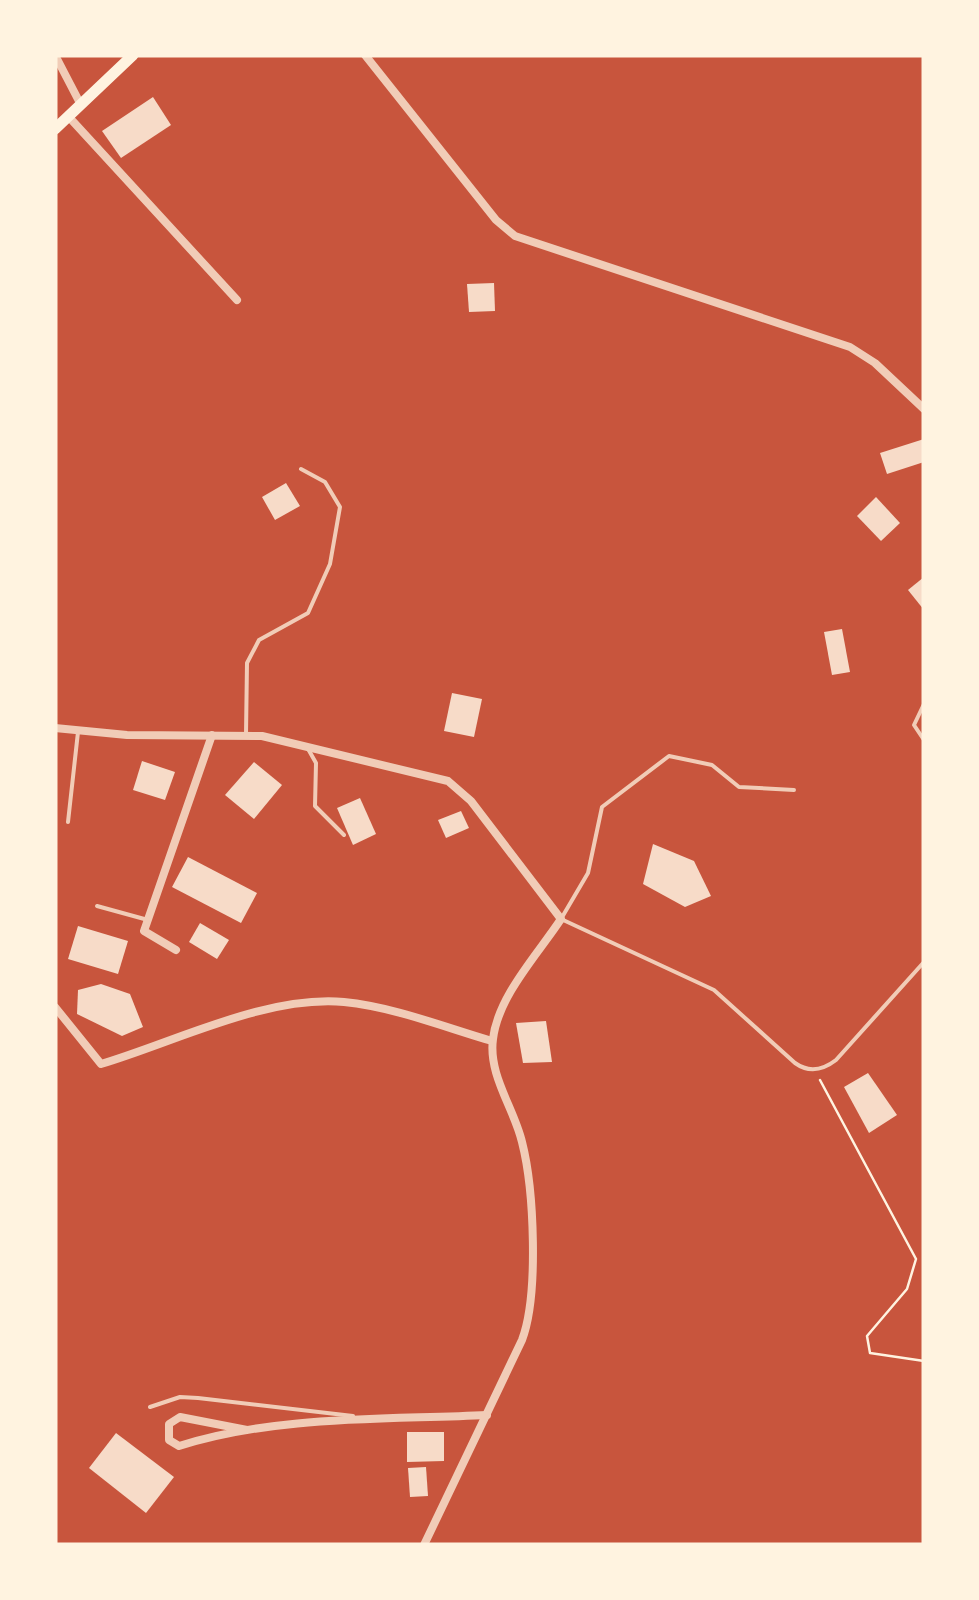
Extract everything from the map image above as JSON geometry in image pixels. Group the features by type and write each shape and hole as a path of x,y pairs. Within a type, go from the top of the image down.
{"main road":[{"path":"55,128 134,55"}],"street":[{"path":"56,55 81,105"},
{"path":"365,55 504,230 850,347 875,362 924,409"},
{"path":"68,116 237,300"},
{"path":"55,728 78,732 246,734 435,777 460,789 561,919 502,1010 492,1041 497,1077 525,1157 532,1295 522,1340 424,1545"},
{"path":"176,950 144,931 212,735"},
{"path":"55,1007 90,1056 102,1064 200,1029 327,1002 367,1006 492,1041"},
{"path":"247,1430 180,1417 170,1424 168,1440 178,1446 221,1432 487,1415"}],"lane":[{"path":"246,734 247,662 259,640 308,614 330,564 340,507 326,482 301,469"},
{"path":"924,704 914,726 924,740"},
{"path":"68,822 78,732"},
{"path":"307,748 316,762 315,806 344,835"},
{"path":"794,790 739,787 712,765 669,756 602,807 588,873 561,919 714,990 795,1063 814,1070 836,1060 924,962"},
{"path":"97,906 148,920"},
{"path":"150,1407 180,1397 378,1419"}],"path":[{"path":"814,1070 916,1259 907,1289 867,1336 870,1353 924,1361"}],"building":[{"path":"153,97 171,125 121,158 102,131"},
{"path":"494,283 495,311 469,312 467,284"},
{"path":"924,439 924,462 887,474 880,453"},
{"path":"286,483 300,506 275,520 262,497"},
{"path":"876,497 900,523 881,541 857,516"},
{"path":"924,577 924,610 908,590"},
{"path":"842,629 850,672 832,675 824,632"},
{"path":"452,693 482,699 474,737 444,731"},
{"path":"142,761 175,772 165,800 133,790"},
{"path":"254,762 282,785 254,819 225,795"},
{"path":"360,798 376,834 353,845 337,808"},
{"path":"461,811 469,828 446,838 438,820"},
{"path":"653,844 694,861 711,896 685,907 643,884"},
{"path":"188,857 257,893 241,923 172,887"},
{"path":"200,923 229,940 217,959 189,942"},
{"path":"78,926 128,941 118,974 68,959"},
{"path":"101,984 130,994 143,1027 122,1036 77,1014 78,990"},
{"path":"546,1021 552,1062 523,1063 516,1023"},
{"path":"868,1073 897,1115 869,1133 844,1087"},
{"path":"407,1432 444,1432 444,1461 407,1462"},
{"path":"116,1433 174,1477 146,1513 89,1468"},
{"path":"426,1467 428,1496 410,1497 408,1468"}]}
